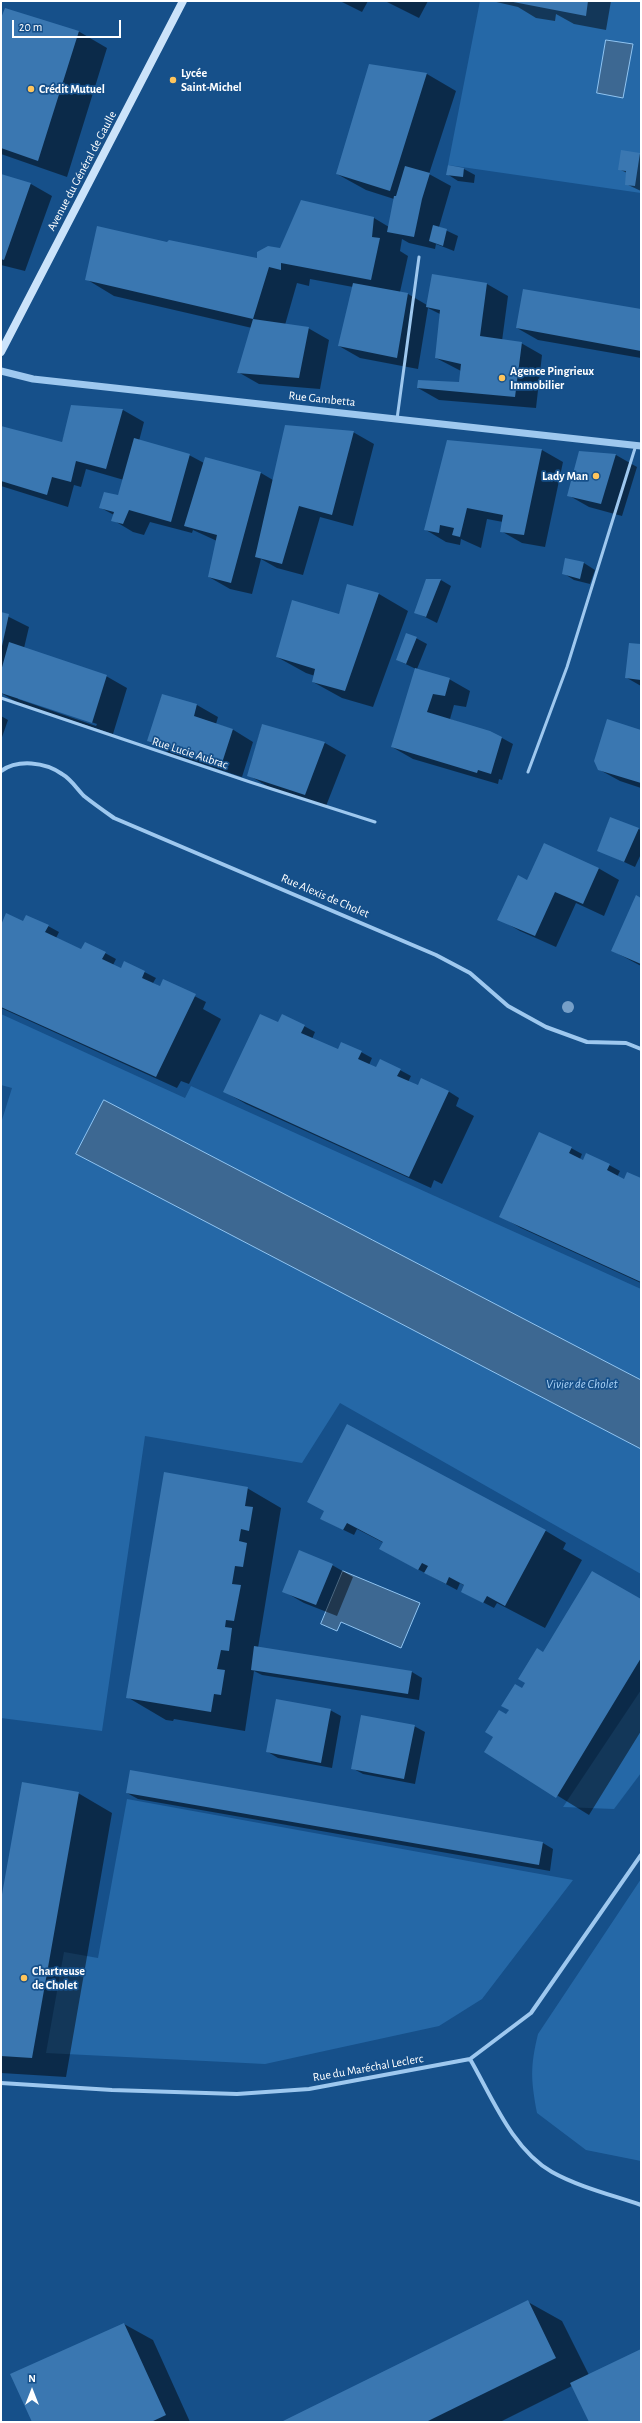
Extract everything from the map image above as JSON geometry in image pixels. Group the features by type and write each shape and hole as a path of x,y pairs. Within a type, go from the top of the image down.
{"main road":[{"name":"Avenue du Général de Gaulle","path":"1,352 183,1"}],"street":[{"name":"Rue Gambetta","path":"1,370 33,379 639,445"},
{"name":"Rue Alexis de Cholet","path":"1,771 8,767 24,763 44,766 62,774 84,796 114,818 436,955 470,973 508,1006 546,1027 587,1042 626,1043 641,1049"},
{"name":"Rue du Maréchal Leclerc","path":"1,2083 112,2090 237,2094 309,2089 470,2059 531,2013 641,1855"},
{"path":"470,2059 516,2138 532,2156 552,2172 641,2205"}],"lane":[{"path":"397,418 419,257"},
{"path":"528,772 567,667 639,445"},
{"name":"Rue Lucie Aubrac","path":"1,698 243,780 375,822"}],"shaded area":[{"path":"480,1 641,1 641,193 448,165"},
{"path":"1,1014 185,1098 191,1086 641,1289 641,1574 340,1403 302,1463 145,1436 102,1731 1,1718 1,1123 12,1088 1,1085"},
{"path":"641,1690 641,1773 614,1809 563,1807"},
{"path":"127,1799 573,1880 482,1999 439,2026 265,2064 46,2053 64,1952 98,1958"},
{"path":"641,1879 641,2161 586,2150 537,2113 532,2074 538,2034"}],"water":[{"path":"606,40 633,44 623,98 597,93"},
{"name":"Vivier de Cholet","path":"104,1100 641,1380 641,1449 76,1154"},
{"path":"343,1571 420,1603 401,1648 341,1622 337,1631 321,1624"}],"building":[{"path":"508,1 588,1 586,16"},
{"name":"Crédit Mutuel","path":"5,8 79,31 38,161 1,148 1,18"},
{"path":"369,64 427,73 390,191 336,174"},
{"path":"621,150 640,153 635,186 625,185 626,171 618,170"},
{"path":"448,165 464,168 463,177 446,175"},
{"path":"405,166 430,173 422,199 414,237 387,232 394,196 396,196"},
{"path":"1,174 31,183 4,260 1,259"},
{"path":"301,200 374,217 372,237 380,238 371,280 281,263 281,270 269,267 253,319 85,280 97,226 167,242 169,240 257,258 257,252 268,246 280,248"},
{"path":"433,225 447,229 443,246 429,241"},
{"path":"432,274 487,283 480,336 522,342 515,397 417,388 418,380 459,382 461,364 435,358 440,310 426,307"},
{"path":"353,283 408,293 397,358 338,346"},
{"path":"523,289 641,309 641,351 516,328"},
{"path":"253,319 309,327 299,378 237,373"},
{"path":"71,405 123,409 106,469 76,461 71,482 52,477 47,495 1,481 1,426 62,442"},
{"path":"285,425 354,431 332,515 299,506 282,564 255,557"},
{"path":"134,438 190,454 171,522 129,510 123,524 111,521 114,512 99,508 104,492 118,495"},
{"path":"447,440 542,449 524,535 500,532 503,515 467,508 460,537 452,535 454,528 440,525 439,533 424,530"},
{"path":"579,451 616,454 601,504 567,496"},
{"path":"205,457 261,472 231,583 208,577 217,535 184,526"},
{"path":"565,558 584,562 580,579 562,574"},
{"path":"426,579 441,579 426,617 414,613"},
{"path":"347,584 379,593 345,691 312,682 315,669 276,657 292,600 339,614"},
{"path":"1,612 9,614 2,646 1,645"},
{"path":"406,633 417,637 406,664 396,660"},
{"path":"9,642 107,675 92,723 1,693 1,671"},
{"path":"629,643 641,644 641,680 625,678"},
{"path":"415,668 450,678 445,696 433,694 427,712 490,731 502,737 491,774 478,770 477,773 391,747"},
{"path":"162,694 197,704 194,716 233,729 221,766 147,741"},
{"path":"607,719 641,730 641,783 598,770 594,761"},
{"path":"262,724 325,742 305,795 247,776"},
{"path":"610,817 639,828 624,862 597,851"},
{"path":"544,843 599,868 583,904 555,892 535,936 497,920 518,875 527,880"},
{"path":"636,895 641,898 641,964 611,951"},
{"path":"6,913 23,921 26,915 49,925 45,932 81,949 85,942 106,952 102,959 121,968 124,961 145,971 142,978 160,986 163,979 196,994 156,1077 1,1007 1,925"},
{"path":"260,1014 278,1022 282,1014 305,1025 301,1033 338,1049 341,1042 362,1051 358,1059 376,1067 380,1059 401,1069 397,1076 418,1085 421,1078 449,1091 409,1177 223,1092"},
{"path":"539,1132 572,1147 569,1153 583,1160 586,1153 610,1164 607,1170 624,1179 627,1172 641,1178 641,1282 499,1217"},
{"path":"347,1424 546,1530 505,1606 487,1596 483,1603 461,1592 464,1585 449,1577 446,1584 424,1573 428,1566 422,1563 418,1570 379,1549 383,1542 347,1523 343,1530 320,1519 324,1511 307,1502"},
{"path":"164,1472 248,1487 245,1506 253,1507 249,1531 241,1529 239,1541 247,1543 243,1567 235,1566 232,1584 241,1585 234,1621 226,1620 225,1627 232,1628 229,1651 221,1650 217,1669 225,1670 221,1695 214,1694 211,1712 126,1698"},
{"path":"299,1550 333,1564 316,1605 282,1592"},
{"path":"592,1571 641,1599 641,1658 556,1798 484,1752 493,1737 485,1732 499,1710 506,1714 509,1710 501,1706 515,1684 522,1688 525,1683 518,1679 537,1648 543,1652"},
{"path":"254,1646 412,1671 408,1694 251,1670"},
{"path":"276,1699 331,1709 321,1763 266,1752"},
{"path":"361,1715 415,1725 404,1779 351,1769"},
{"path":"130,1770 543,1842 539,1865 126,1793"},
{"name":"Chartreuse de Cholet","path":"22,1782 79,1792 32,2058 1,2056 1,1900"},
{"path":"528,2300 556,2358 426,2422 281,2422"},
{"path":"124,2323 166,2415 151,2422 32,2422 10,2374"},
{"path":"641,2349 641,2421 589,2422 570,2383"}],"place":[{"name":"Lycée Saint-Michel","path":"173,80"},
{"name":"Crédit Mutuel","path":"31,89"},
{"name":"Agence Pingrieux Immobilier","path":"502,378"},
{"name":"Lady Man","path":"596,476"},
{"name":"Chartreuse de Cholet","path":"24,1978"}]}
